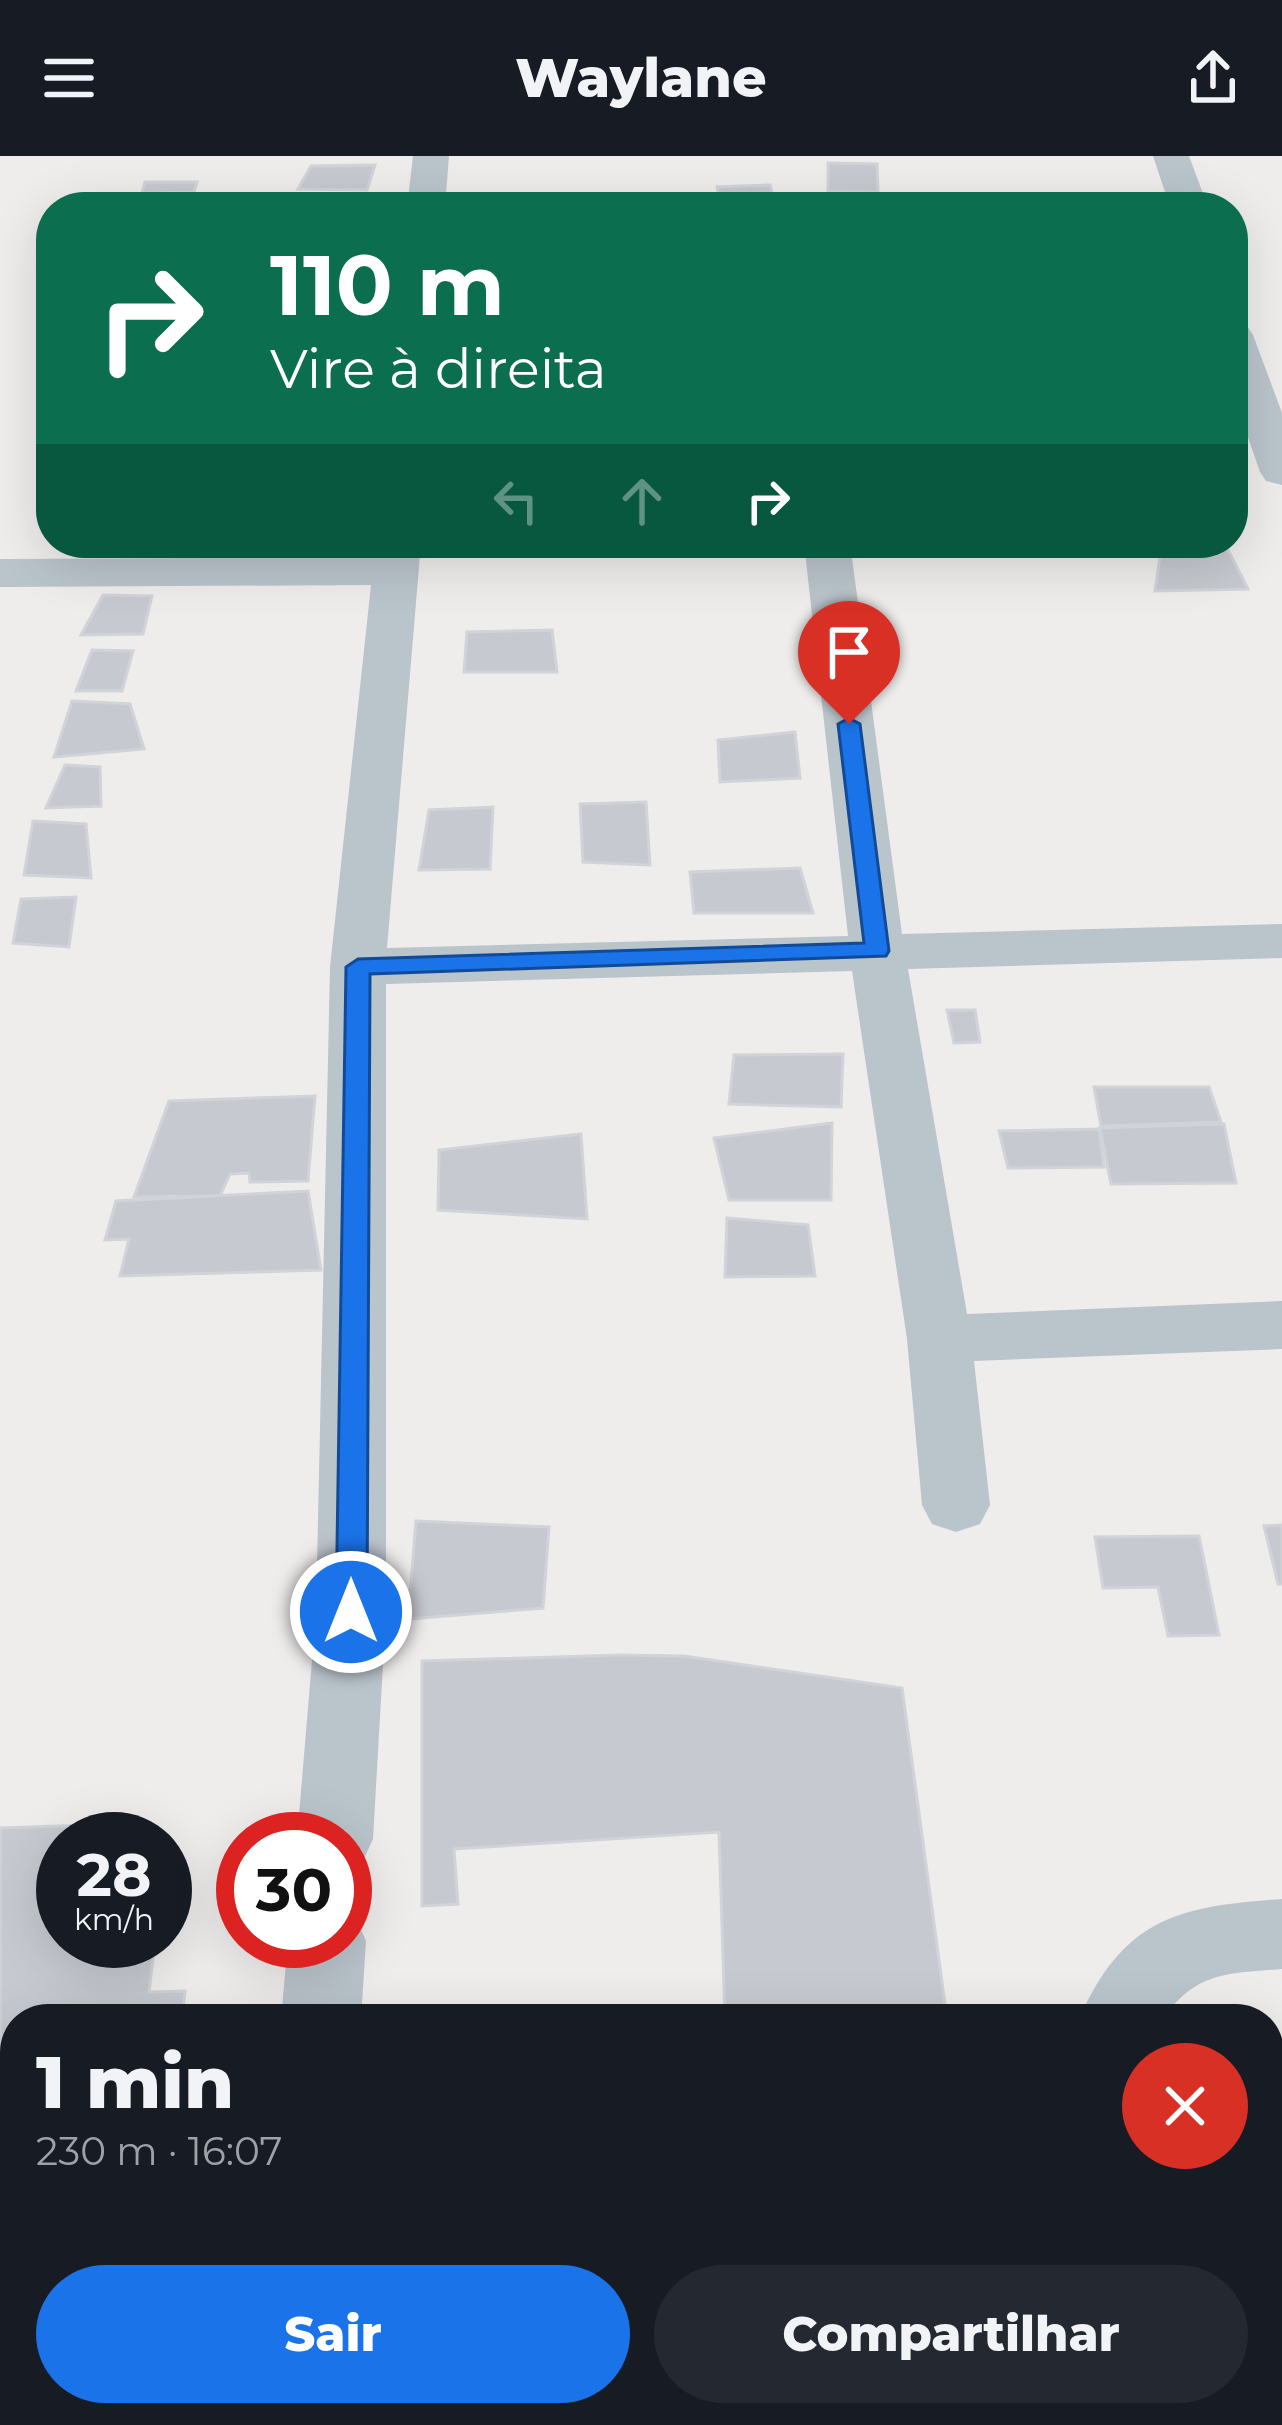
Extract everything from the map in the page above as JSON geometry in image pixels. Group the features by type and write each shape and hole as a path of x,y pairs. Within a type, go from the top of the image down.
{"street":[{"path":"427,192 431,156"},
{"path":"1171,156 1184,192"},
{"path":"1248,377 1282,472"},
{"path":"0,573 373,558"},
{"path":"336,1812 351,1612 358,967 398,558"},
{"path":"829,558 877,951 938,1339 956,1504"},
{"path":"358,967 1282,941"},
{"path":"938,1339 1282,1325"},
{"path":"1127,2004 1136,1986 1166,1956 1200,1940 1282,1934"},
{"path":"322,2004 325,1968"}],"building":[{"path":"828,163 877,164 878,192 828,191"},
{"path":"375,165 367,190 298,189 311,166"},
{"path":"145,182 197,182 194,192 142,192"},
{"path":"770,185 772,192 718,192 717,187"},
{"path":"1160,558 1232,558 1248,589 1155,591"},
{"path":"103,595 152,596 143,634 81,635"},
{"path":"552,630 557,672 464,672 467,632"},
{"path":"92,650 133,651 122,691 76,691"},
{"path":"72,701 130,704 144,749 54,757"},
{"path":"795,732 800,778 720,782 718,740"},
{"path":"65,765 100,767 101,806 46,808"},
{"path":"646,802 650,865 583,862 580,804"},
{"path":"493,807 490,869 419,870 429,810"},
{"path":"33,821 86,824 91,878 24,875"},
{"path":"800,868 813,913 694,913 690,872"},
{"path":"76,897 69,947 13,943 21,899"},
{"path":"947,1010 975,1010 980,1042 954,1043"},
{"path":"843,1054 841,1107 729,1104 734,1055"},
{"path":"1094,1087 1209,1087 1221,1122 1101,1126"},
{"path":"315,1096 308,1181 250,1182 249,1173 230,1174 220,1196 134,1197 169,1101"},
{"path":"832,1123 831,1200 729,1200 714,1138"},
{"path":"1224,1124 1236,1183 1111,1184 1100,1128"},
{"path":"1099,1129 1104,1167 1008,1168 999,1131"},
{"path":"581,1134 587,1219 438,1210 439,1150"},
{"path":"308,1191 321,1270 120,1276 129,1239 105,1240 116,1201"},
{"path":"727,1218 808,1225 815,1276 725,1277"},
{"path":"416,1521 549,1527 543,1608 408,1619"},
{"path":"1282,1525 1282,1584 1278,1584 1264,1526"},
{"path":"1199,1536 1219,1635 1168,1636 1158,1587 1103,1588 1095,1537"},
{"path":"684,1656 902,1688 945,2004 725,2004 719,1832 454,1849 458,1904 422,1906 422,1661"},
{"path":"36,1827 36,1968 152,1968 149,1992 185,1991 184,2004 0,2004 0,1828"}],"route":[{"path":"351,1612 358,967 877,951 849,724"}]}
